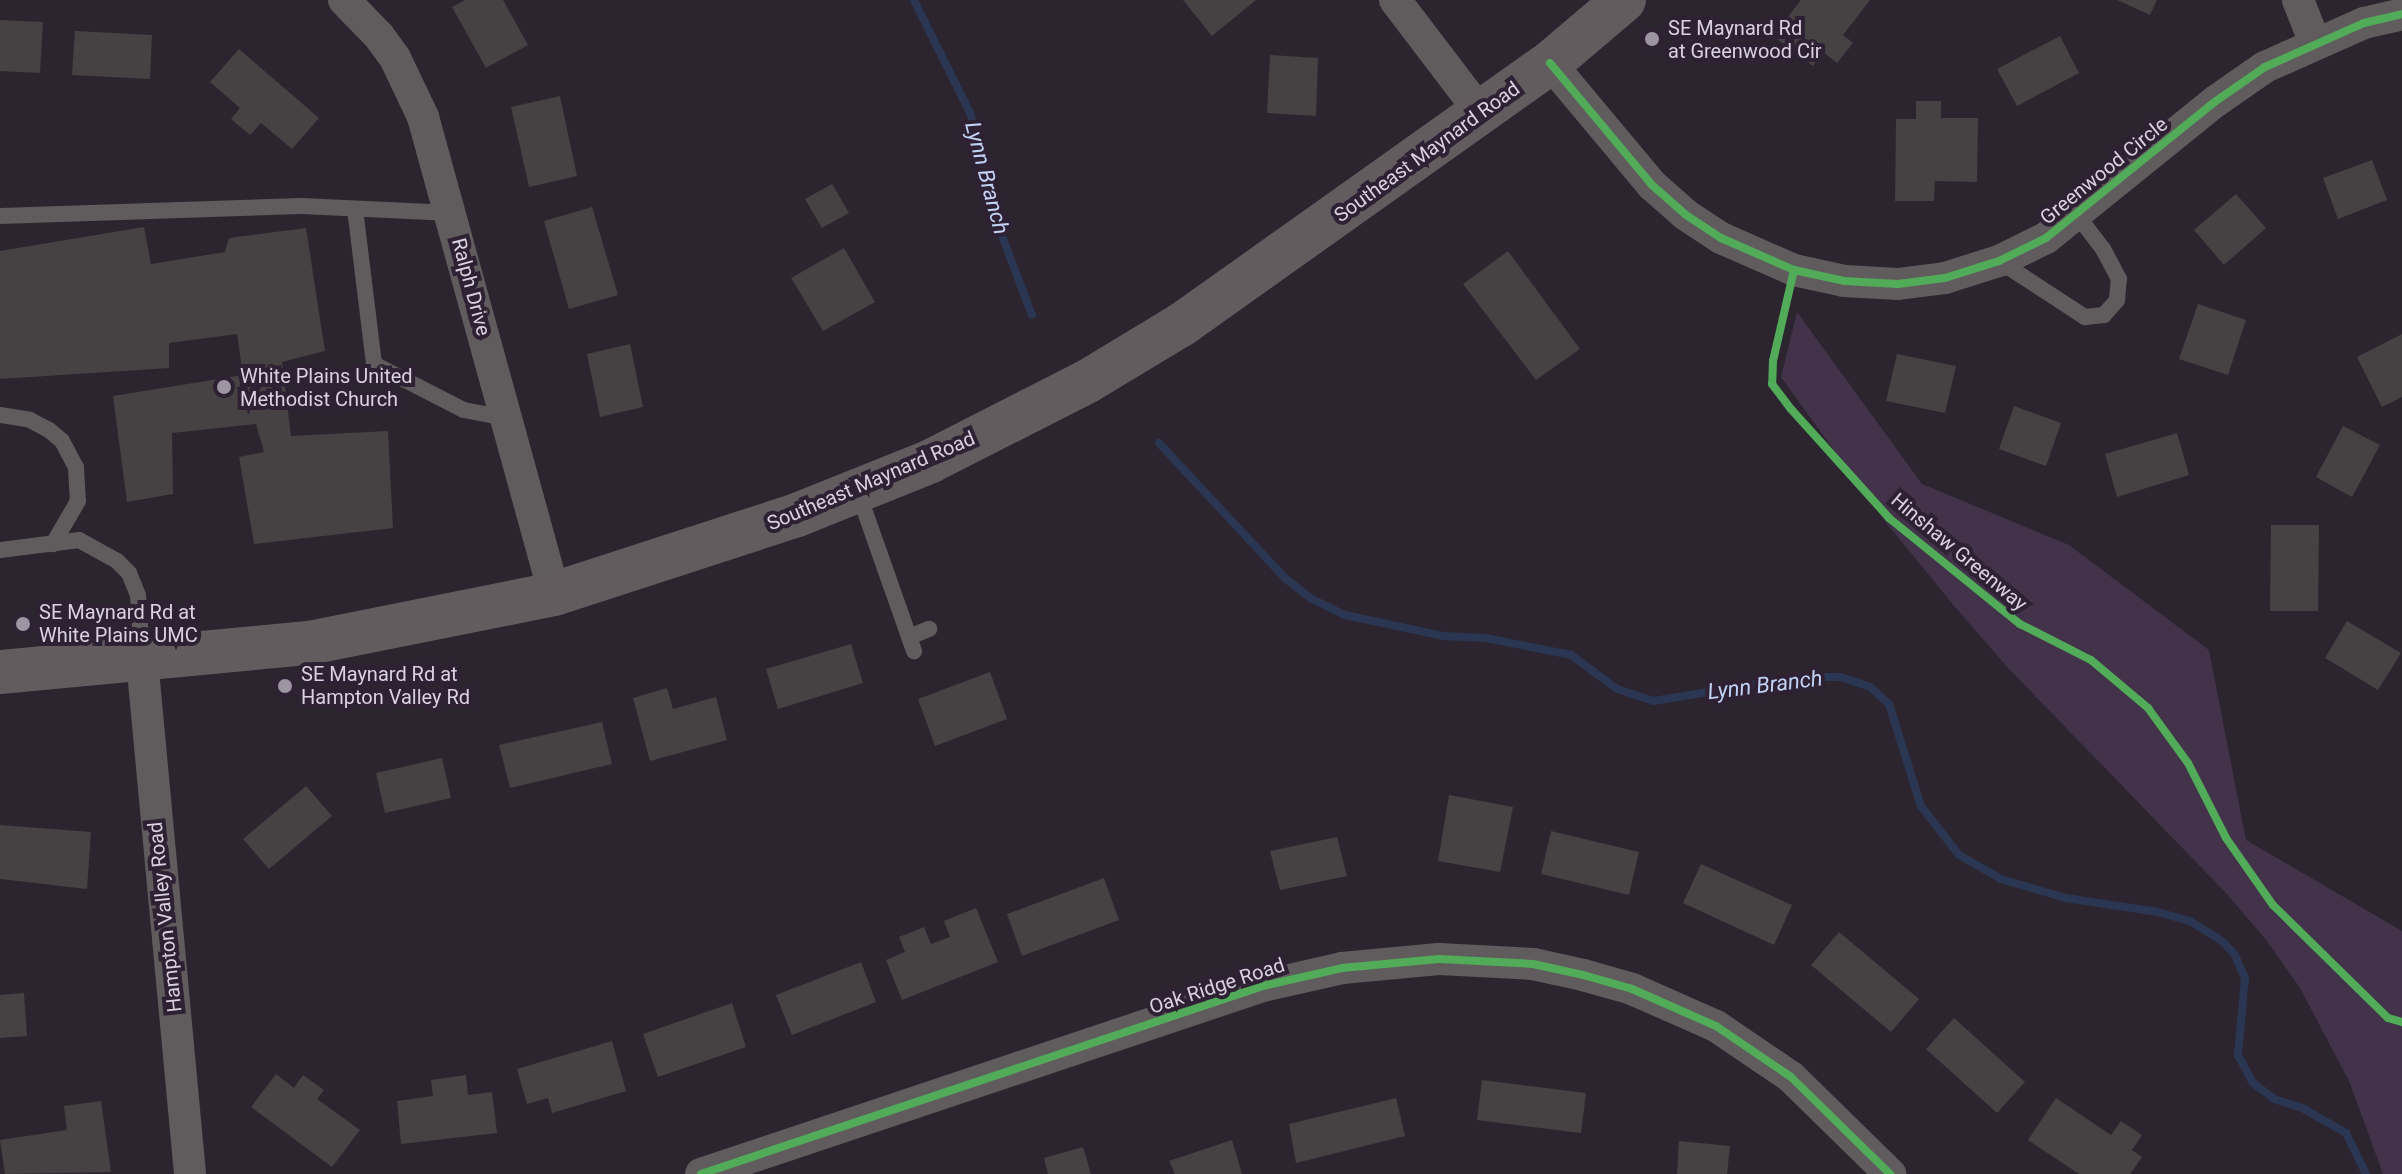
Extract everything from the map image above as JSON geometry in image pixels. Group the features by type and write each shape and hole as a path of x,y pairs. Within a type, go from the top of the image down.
{"main road":[{"name":"Southeast Maynard Road","path":"0,672 309,643 554,594 797,515 857,491 966,443 1088,381 1155,341 1550,63 1624,0"}],"street":[{"name":"Ralph Drive","path":"344,0 379,36 411,88 452,213 554,594"},
{"path":"1395,0 1481,113"},
{"path":"2298,0 2315,43"},
{"name":"Greenwood Circle","path":"1550,63 1652,185 1686,215 1721,238 1794,270 1844,281 1898,284 1945,278 1999,261 2046,238 2216,101 2265,67 2364,23 2402,14"},
{"name":"Hampton Valley Road","path":"142,660 190,1174"},
{"name":"Oak Ridge Road","path":"701,1174 1263,986 1342,968 1439,959 1533,964 1583,975 1632,989 1716,1026 1791,1077 1881,1171"}],"lane":[{"path":"0,216 302,206 452,213"},
{"path":"355,209 374,364 464,410 505,418"},
{"path":"1999,261 2085,317 2104,315 2117,300 2119,279 2103,249 2077,215"},
{"path":"0,415 30,420 49,430 62,441 76,467 78,501 53,544"},
{"path":"857,491 911,644 929,629"},
{"path":"0,550 79,540 99,549 129,573 138,595 142,660"}],"shaded area":[{"path":"1797,312 1922,484 2069,545 2209,650 2246,840 2402,931 2402,1174 2383,1174 2349,1081 2300,988 2267,941 2227,894 2009,669 1955,607 1888,525 1781,377"}],"building":[{"path":"465,0 503,0 528,45 486,68 452,7"},
{"path":"1183,0 1256,0 1212,36"},
{"path":"1801,0 1870,0 1843,35 1853,43 1837,63 1823,52 1813,66 1773,36"},
{"path":"2117,0 2157,0 2150,15"},
{"path":"0,20 43,22 40,73 0,71"},
{"path":"75,31 152,35 150,79 72,75"},
{"path":"2060,36 2079,73 2017,106 1997,69"},
{"path":"239,49 319,118 292,149 261,123 250,135 231,119 240,108 210,82"},
{"path":"1270,55 1318,58 1316,116 1267,113"},
{"path":"560,96 577,176 529,187 511,107"},
{"path":"1916,101 1941,101 1941,118 1978,118 1977,182 1935,181 1934,201 1895,201 1896,119 1916,119"},
{"path":"2372,160 2387,200 2338,219 2323,178"},
{"path":"832,184 849,213 822,228 805,199"},
{"path":"2236,194 2266,228 2224,265 2194,230"},
{"path":"592,207 618,295 569,309 544,221"},
{"name":"White Plains United Methodist Church","path":"144,227 151,264 225,252 229,238 306,228 325,351 282,362 291,436 388,431 393,528 254,544 239,457 264,452 256,424 172,433 173,494 127,502 113,396 243,375 237,334 169,343 169,368 0,379 0,251"},
{"path":"844,248 875,302 823,331 791,278"},
{"path":"1508,251 1580,349 1536,380 1463,284"},
{"path":"2198,304 2246,320 2228,375 2179,359"},
{"path":"2402,334 2402,397 2382,407 2357,357"},
{"path":"630,344 643,407 600,417 587,354"},
{"path":"1897,354 1956,366 1945,413 1886,401"},
{"path":"2014,406 2061,423 2046,466 1999,449"},
{"path":"2343,426 2380,445 2352,497 2316,477"},
{"path":"2177,433 2189,475 2117,497 2105,454"},
{"path":"2271,525 2319,525 2318,611 2270,611"},
{"path":"2347,621 2401,653 2378,690 2325,658"},
{"path":"851,644 863,683 778,709 766,669"},
{"path":"990,672 1007,719 935,746 918,699"},
{"path":"667,688 673,709 716,697 727,740 650,761 633,698"},
{"path":"602,722 612,764 510,788 499,745"},
{"path":"442,758 451,798 385,813 376,773"},
{"path":"306,786 332,816 269,869 243,839"},
{"path":"1449,795 1513,807 1500,872 1438,861"},
{"path":"0,825 91,832 87,889 0,879"},
{"path":"1551,831 1639,852 1629,895 1541,874"},
{"path":"1337,837 1347,876 1280,890 1270,851"},
{"path":"1701,864 1792,905 1774,945 1683,903"},
{"path":"1104,878 1119,920 1022,956 1007,914"},
{"path":"976,908 998,962 902,1000 886,960 905,952 899,937 924,927 931,944 950,937 944,921"},
{"path":"1839,932 1919,999 1891,1032 1811,965"},
{"path":"861,962 876,1002 792,1035 776,995"},
{"path":"24,993 27,1036 0,1038 0,995"},
{"path":"732,1003 746,1047 658,1077 643,1034"},
{"path":"1954,1018 2025,1082 1997,1113 1926,1049"},
{"path":"612,1041 626,1091 552,1113 548,1098 527,1104 517,1069"},
{"path":"276,1074 294,1088 303,1075 324,1090 317,1099 360,1130 332,1167 251,1107"},
{"path":"466,1075 468,1095 492,1092 497,1133 401,1144 397,1101 433,1096 431,1080"},
{"path":"1482,1080 1586,1093 1581,1133 1477,1120"},
{"path":"1396,1098 1405,1136 1296,1163 1289,1124"},
{"path":"2056,1098 2111,1135 2121,1121 2142,1135 2132,1150 2142,1157 2130,1174 2079,1174 2028,1140"},
{"path":"101,1101 111,1172 5,1174 0,1140 67,1130 64,1106"},
{"path":"1232,1140 1242,1174 1175,1174 1169,1161"},
{"path":"1679,1141 1730,1146 1727,1174 1677,1174"},
{"path":"1083,1147 1091,1174 1048,1174 1044,1158"}],"waterway":[{"name":"Lynn Branch","path":"914,0 971,115 993,212 1032,315"},
{"name":"Lynn Branch","path":"1159,443 1286,579 1310,598 1345,615 1443,636 1486,638 1571,655 1617,689 1653,701 1802,677 1840,677 1870,687 1889,704 1921,806 1959,855 2001,879 2066,898 2158,912 2190,921 2223,942 2235,955 2245,978 2238,1055 2253,1083 2274,1099 2304,1109 2346,1133 2366,1174"}],"cycle path":[{"path":"1550,63 1652,185 1686,215 1721,238 1794,270 1844,281 1898,284 1945,278 1999,261 2046,238 2216,101 2265,67 2364,23 2402,14"},
{"name":"Hinshaw Greenway","path":"1794,270 1773,361 1772,384 1791,409 1889,518 2020,624 2091,660 2148,708 2188,763 2226,838 2273,905 2388,1018 2402,1022"},
{"path":"701,1174 1263,986 1342,968 1439,959 1533,964 1583,975 1632,989 1716,1026 1791,1077 1890,1174"}],"place":[{"name":"SE Maynard Rd at Greenwood Cir","path":"1652,39"},
{"name":"White Plains United Methodist Church","path":"224,387"},
{"name":"SE Maynard Rd at White Plains UMC","path":"23,624"},
{"name":"SE Maynard Rd at Hampton Valley Rd","path":"285,686"}]}
